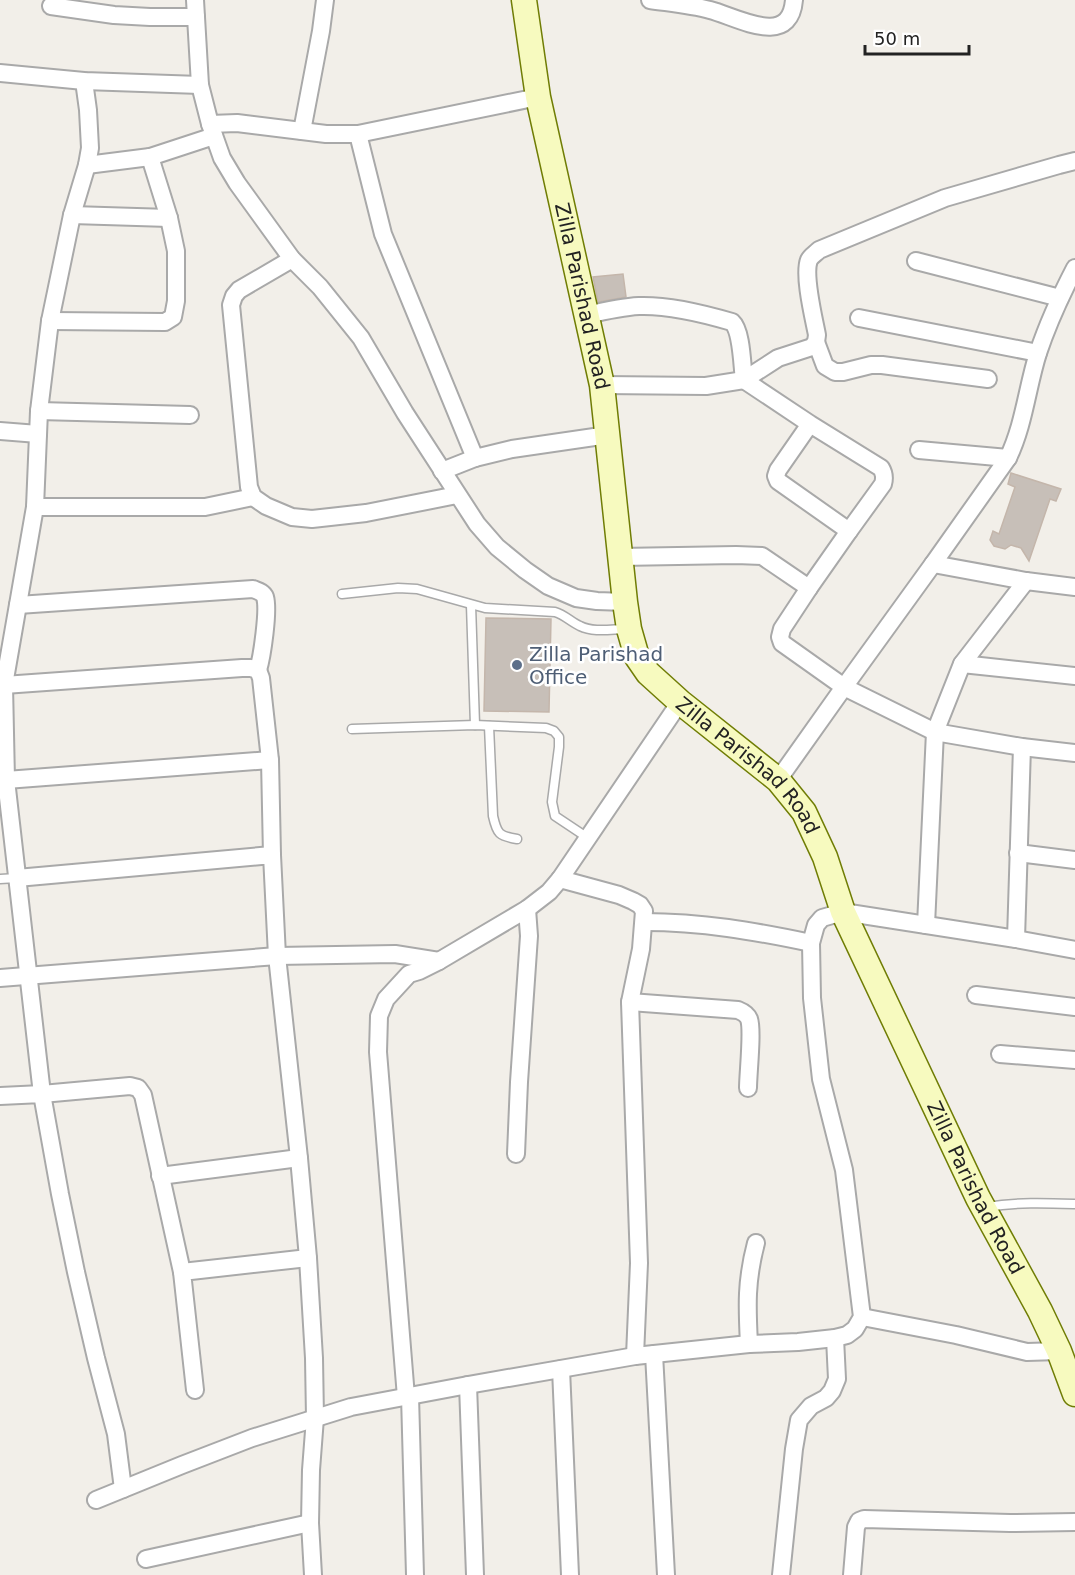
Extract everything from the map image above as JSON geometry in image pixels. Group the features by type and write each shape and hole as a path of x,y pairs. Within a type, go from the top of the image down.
{"main road":[{"name":"Zilla Parishad Road","path":"524,0 538,96 602,385 625,602 629,629 637,657 648,673 680,702 778,780 804,812 825,857 843,912 983,1208 1040,1311 1059,1351 1075,1394"}],"street":[{"path":"195,0 200,85 222,158 237,183 292,259 320,287 361,338 405,413 477,524 497,547 548,586 576,598 597,602 625,602"},
{"path":"302,131 325,0"},
{"path":"650,0 710,10 762,27 775,27 785,23 791,15 794,0"},
{"path":"51,6 114,15 196,17"},
{"path":"0,73 84,81 200,85"},
{"path":"84,81 90,148 72,215 50,321 39,411 35,507 4,685 8,878 28,976 42,1094 76,1272 116,1434 123,1489"},
{"path":"87,165 150,157 212,130 237,123 326,134 357,134 538,96"},
{"path":"357,134 383,234 475,458"},
{"path":"50,321 165,322 173,317 176,301 176,251 169,218 150,157"},
{"path":"988,379 882,365 871,365 843,372 835,372 825,366 816,342 817,335 809,293 808,262 819,250 945,198 1075,161"},
{"path":"72,215 169,218"},
{"path":"292,259 239,290 231,305 249,487 253,497 266,507 292,517 312,519 366,513 457,495"},
{"path":"916,261 1060,298"},
{"path":"778,780 1008,458 1022,420 1038,353 1075,268"},
{"path":"587,315 642,306 667,308 732,322 737,327 744,380 884,472 883,484 782,629 780,637 782,644 844,687 935,732 1022,747 1075,753"},
{"path":"859,318 1038,353"},
{"path":"602,385 706,386 744,380 778,358 812,347 816,342"},
{"path":"39,411 190,415"},
{"path":"810,424 778,470 776,476 778,482 849,531"},
{"path":"0,431 38,434"},
{"path":"442,471 475,458 512,449 608,435"},
{"path":"919,450 1008,458"},
{"path":"35,507 206,507 253,497"},
{"path":"620,557 762,556 809,588"},
{"path":"933,564 1026,581 1075,587"},
{"path":"926,925 935,732 962,664 1026,581"},
{"path":"18,605 253,589 265,597 263,651 258,670 261,678 270,759 277,956 299,1158 314,1358 315,1418 310,1523 313,1575"},
{"path":"962,664 1075,676"},
{"path":"4,685 242,668 258,670"},
{"path":"415,1575 410,1396 378,1052 379,1016 386,999 410,974 439,961 527,909 549,892 680,702"},
{"path":"1016,939 1022,747"},
{"path":"6,780 270,759"},
{"path":"1018,853 1075,860"},
{"path":"8,878 272,855"},
{"path":"560,879 619,895 640,905 644,911 641,949 630,1002 639,1263 635,1356"},
{"path":"516,1154 529,936 527,909"},
{"path":"96,1500 252,1438 351,1407 635,1356 749,1344 798,1342 847,1335 855,1329 862,1317 844,1170 821,1079 812,998 811,943 816,925 822,918 843,912 1075,950"},
{"path":"644,922 675,922 756,931 811,943"},
{"path":"0,978 277,956 395,954 439,961"},
{"path":"976,995 1075,1007"},
{"path":"630,1002 745,1013 749,1021 750,1032 748,1088"},
{"path":"1000,1054 1075,1060"},
{"path":"0,1096 130,1086 138,1088 142,1095 182,1272 195,1390"},
{"path":"160,1176 299,1158"},
{"path":"749,1344 747,1286 756,1243"},
{"path":"182,1272 308,1258"},
{"path":"862,1317 956,1335 1027,1352 1059,1351"},
{"path":"781,1575 799,1420 811,1406 826,1398 832,1391 837,1379 836,1338"},
{"path":"654,1354 666,1575"},
{"path":"561,1369 570,1575"},
{"path":"468,1385 475,1575"},
{"path":"852,1575 856,1527 859,1521 864,1519 1010,1523 1075,1522"},
{"path":"146,1559 310,1523"}],"lane":[{"path":"342,594 398,588 417,589 485,608 555,612 588,630 629,629"},
{"path":"471,605 475,725"},
{"path":"352,729 475,725 546,728 554,731 559,737 552,802 555,816 588,838"},
{"path":"489,726 493,816 496,829 503,837 517,839"},
{"path":"983,1208 1026,1203 1075,1204"}],"building":[{"path":"623,274 626,297 598,302 593,277"},
{"path":"1011,473 1061,489 1056,501 1050,499 1029,561 1021,548 1011,545 1005,549 994,546 990,540 993,531 999,534 1015,487 1008,484"},
{"name":"Zilla Parishad Office","path":"486,618 551,619 549,712 484,711"}],"place":[{"name":"Zilla Parishad Office","path":"517,665"}]}
